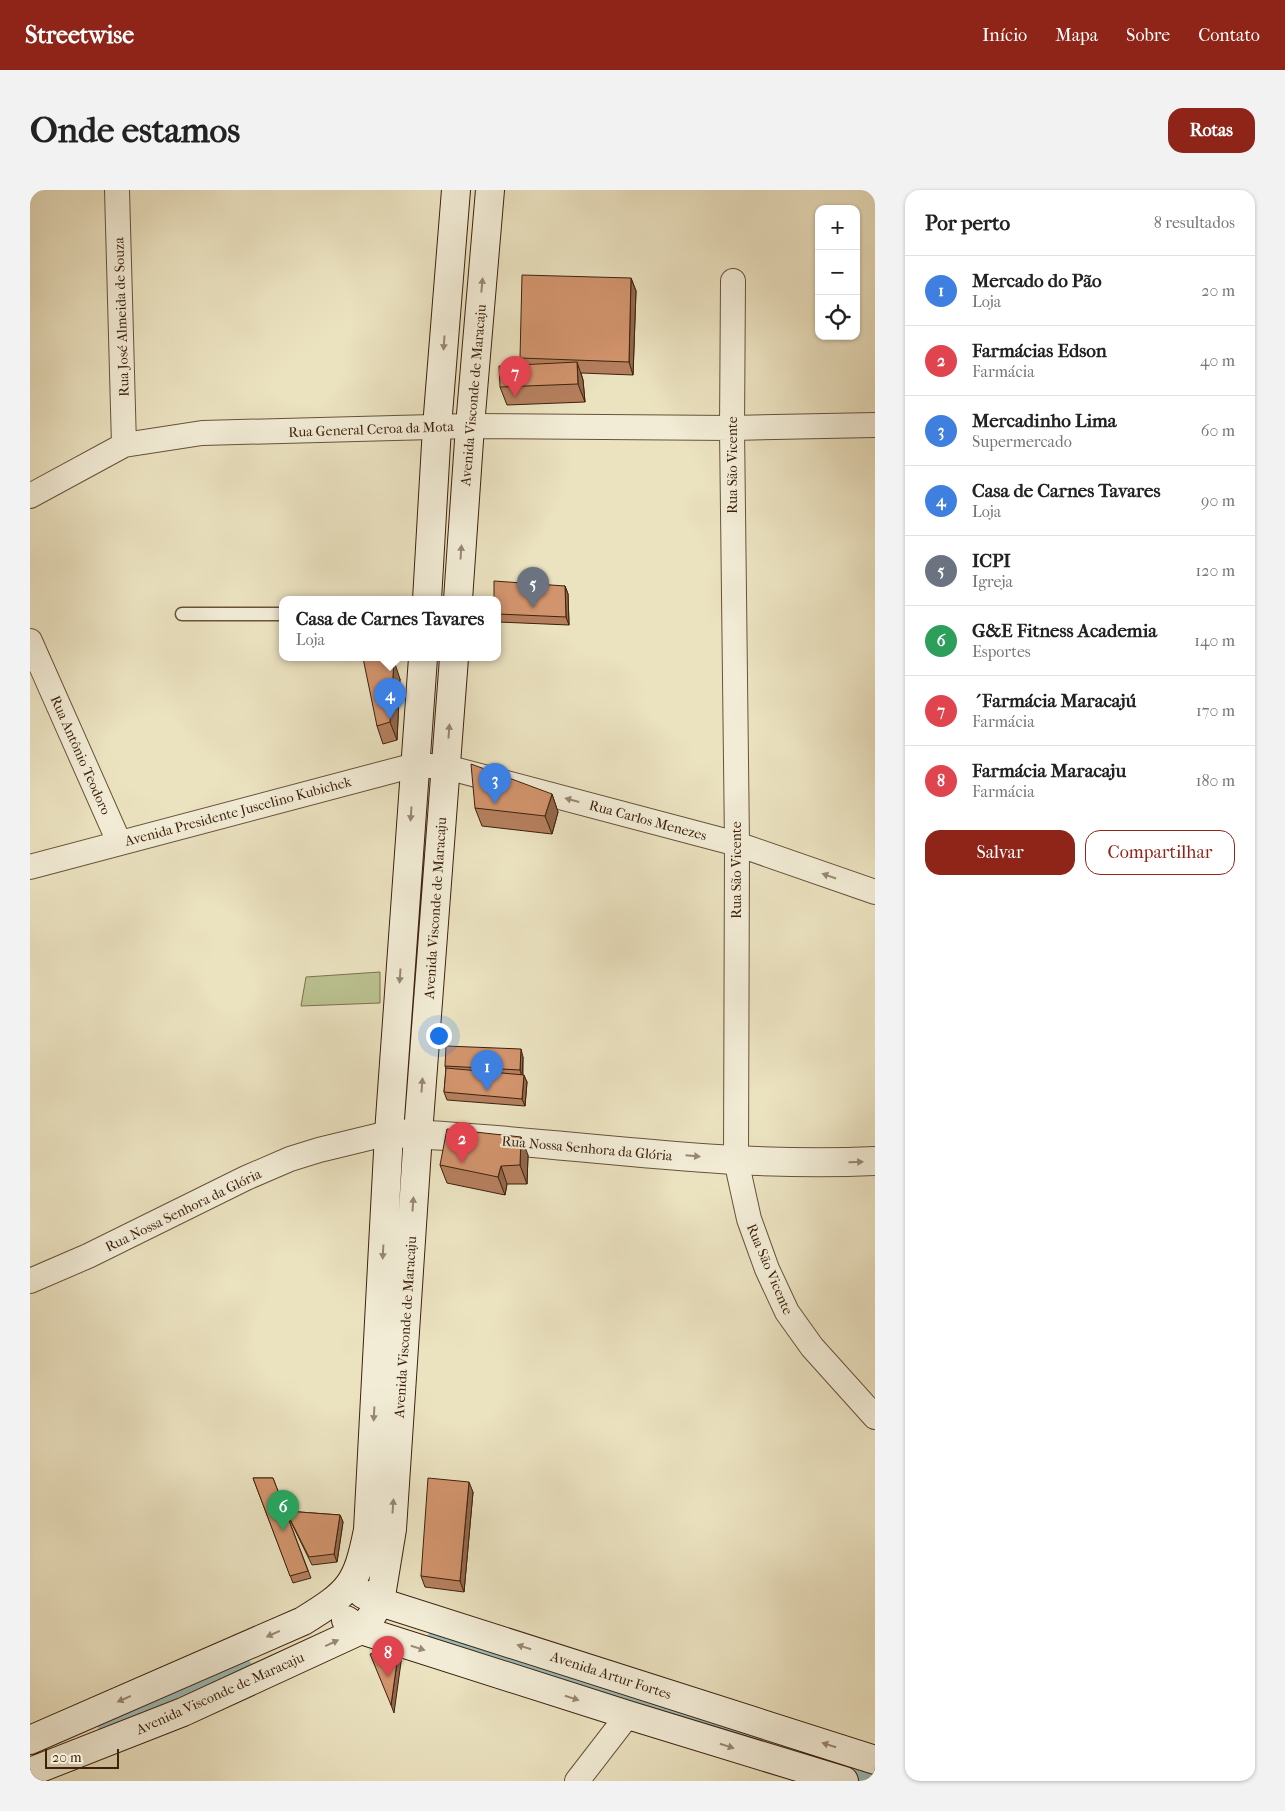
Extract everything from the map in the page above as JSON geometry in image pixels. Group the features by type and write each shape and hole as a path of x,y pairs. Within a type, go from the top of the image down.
{"main road":[{"path":"427,596 437,427 456,190"},
{"name":"Avenida Visconde de Maracaju","path":"458,596 470,426 490,190"},
{"name":"Avenida Visconde de Maracaju","path":"30,1740 303,1621 340,1597 349,1587 358,1570 368,1530 389,1133 423,661"},
{"name":"Avenida Visconde de Maracaju","path":"30,1772 183,1712 361,1630 380,1602 392,1529 418,1134 454,661"},
{"name":"Rua Nossa Senhora da Glória","path":"389,1133 736,1160 875,1161"},
{"name":"Avenida Artur Fortes","path":"349,1587 380,1602 875,1760"},
{"path":"326,1607 361,1630 628,1716 844,1781"}],"street":[{"name":"Rua José Almeida de Souza","path":"117,190 124,445"},
{"name":"Rua São Vicente","path":"733,281 732,428 737,844 736,1160 749,1219 767,1269 787,1312 812,1347 875,1417"},
{"name":"Rua General Ceroa da Mota","path":"30,496 124,445 202,433 470,426 732,428 875,425"},
{"name":"Rua Antônio Teodoro","path":"30,641 120,842"},
{"name":"Avenida Presidente Juscelino Kubichek","path":"30,866 415,765 446,767"},
{"name":"Rua Carlos Menezes","path":"446,767 737,844 875,892"},
{"name":"Rua Nossa Senhora da Glória","path":"30,1281 88,1256 246,1178 320,1150 389,1133"},
{"path":"577,1781 628,1716"}],"lane":[{"path":"182,614 279,614"}],"green space":[{"path":"380,972 380,1003 301,1006 306,977"}],"building":[{"path":"522,275 631,278 629,362 520,358"},
{"path":"577,362 578,384 500,387 499,366"},
{"path":"494,581 565,586 566,617 501,614 501,596 494,596"},
{"path":"364,661 394,661 390,722 377,726"},
{"path":"471,764 552,794 545,816 475,808"},
{"path":"446,1046 521,1049 520,1070 445,1066"},
{"path":"446,1068 524,1075 522,1099 444,1092"},
{"path":"447,1129 521,1137 520,1165 501,1166 498,1177 440,1165"},
{"path":"253,1478 273,1478 308,1571 290,1576"},
{"path":"428,1478 469,1482 460,1581 421,1576"},
{"path":"286,1511 340,1515 334,1554 309,1557"},
{"path":"399,1648 391,1705 370,1654"}],"waterway":[{"path":"440,1640 875,1775"},
{"path":"111,1726 241,1671"}],"place":[{"name":"´Farmácia Maracajú","path":"515,397"},
{"name":"ICPI","path":"533,608"},
{"name":"Casa de Carnes Tavares","path":"390,719"},
{"name":"Mercadinho Lima","path":"495,804"},
{"name":"Mercado do Pão","path":"487,1091"},
{"name":"Farmácias Edson","path":"462,1163"},
{"name":"G&E Fitness Academia","path":"283,1531"},
{"name":"Farmácia Maracaju","path":"388,1677"}]}
